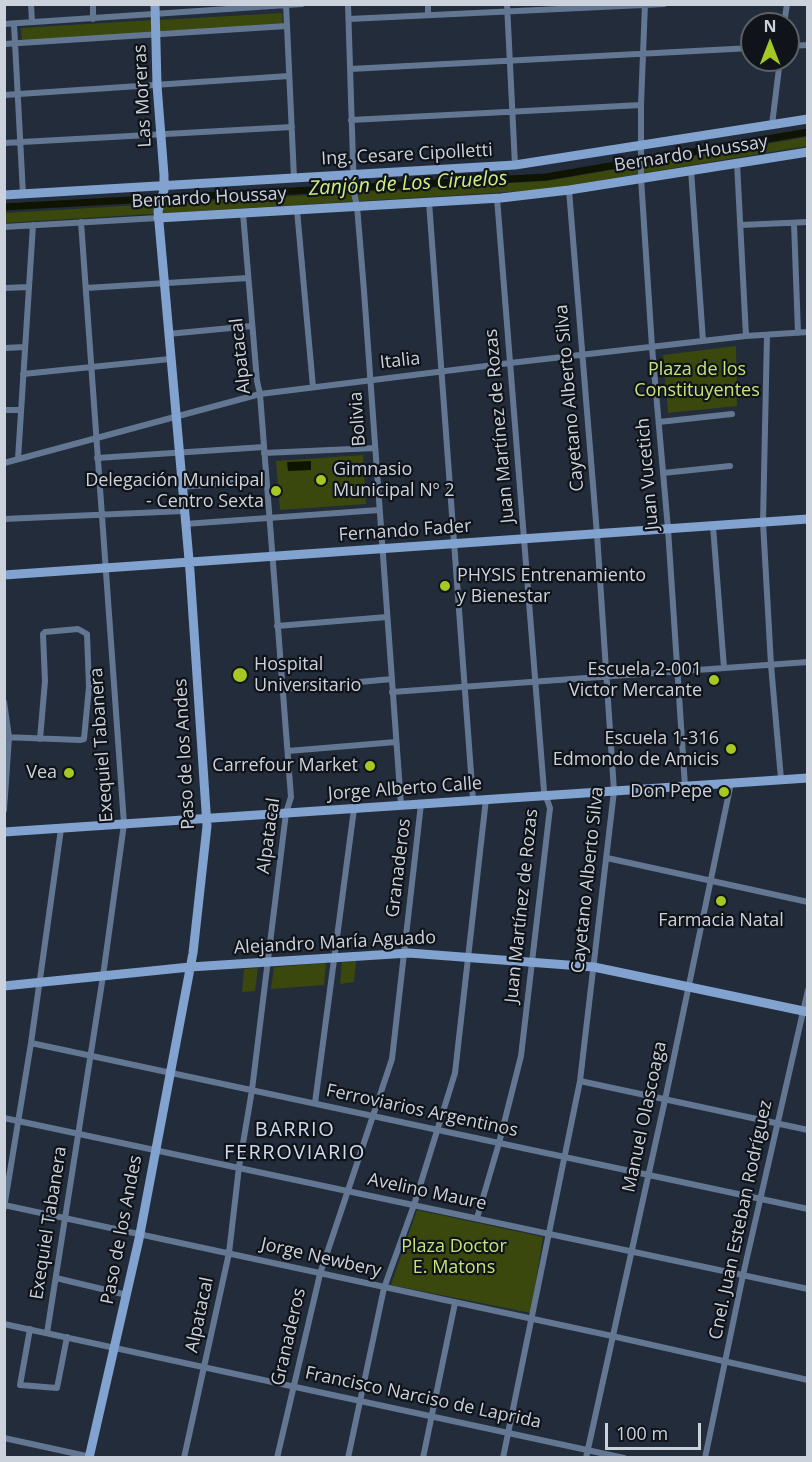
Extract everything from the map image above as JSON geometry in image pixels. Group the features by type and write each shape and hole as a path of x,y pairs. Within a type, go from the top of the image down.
{"street":[{"path":"32,4 32,22"},
{"path":"93,4 93,19"},
{"path":"4,24 93,19 155,9 302,4"},
{"name":"Bolivia","path":"348,4 354,193 357,206 380,510 400,805"},
{"path":"428,4 428,15"},
{"path":"348,19 428,15 507,7 664,4"},
{"path":"286,5 294,178"},
{"name":"Juan Vucetich","path":"645,5 641,178 685,786"},
{"path":"507,7 515,165"},
{"name":"Las Moreras","path":"155,9 157,85 164,188"},
{"path":"14,24 23,194"},
{"path":"4,44 287,26"},
{"path":"350,69 740,49"},
{"path":"772,125 779,72"},
{"path":"4,95 289,76"},
{"path":"351,120 641,105"},
{"name":"Ing. Cesare Cipolletti","path":"4,195 164,188 294,178 354,178 641,156 807,119"},
{"path":"4,143 292,127"},
{"name":"Bernardo Houssay","path":"4,227 497,198 569,190 807,152"},
{"path":"737,163 746,336"},
{"path":"691,170 703,341"},
{"name":"Paso de los Andes","path":"90,1457 140,1234 190,967 207,819 189,562 158,206 164,188"},
{"name":"Cayetano Alberto Silva","path":"503,1458 580,1081 614,791 597,534 569,190"},
{"name":"Juan Martínez de Rozas","path":"477,1218 521,1056 550,808 545,795 497,198"},
{"path":"429,202 473,800"},
{"path":"297,210 313,387"},
{"name":"Alpatacal","path":"184,1458 229,1253 239,1167 252,1090 286,813 291,797 260,394 243,213"},
{"name":"Exequiel Tabanera","path":"47,1333 103,976 124,824 81,222"},
{"path":"741,225 807,222"},
{"path":"794,223 798,333"},
{"path":"18,459 33,225"},
{"path":"86,288 248,278"},
{"path":"4,288 29,287"},
{"path":"168,334 252,326"},
{"name":"Italia","path":"4,463 260,394 370,379 746,336 807,332"},
{"path":"766,335 763,522 771,664 781,779"},
{"path":"4,348 25,347"},
{"path":"23,374 170,358"},
{"path":"4,410 21,410"},
{"path":"659,422 732,414"},
{"path":"98,458 178,453 375,448"},
{"path":"663,473 730,466"},
{"path":"182,487 266,480"},
{"path":"185,524 380,510"},
{"path":"4,519 184,511"},
{"name":"Fernando Fader","path":"4,575 807,519"},
{"path":"713,526 724,668"},
{"path":"277,626 387,617"},
{"path":"7,737 40,739 84,739 89,677 87,634 84,630 43,634 41,639 45,681 40,739"},
{"path":"392,692 807,662"},
{"path":"283,689 392,679"},
{"path":"4,702 7,737 4,810"},
{"path":"288,751 396,742"},
{"name":"Jorge Alberto Calle","path":"4,832 807,778"},
{"name":"Manuel Olascoaga","path":"586,1458 665,1100 731,783"},
{"path":"348,1458 384,1288 414,1205 456,1065 486,800"},
{"name":"Granaderos","path":"277,1458 320,1274 392,1059 422,804"},
{"path":"315,1103 354,809"},
{"path":"5,1206 61,829"},
{"path":"607,858 807,902"},
{"name":"Alejandro María Aguado","path":"4,986 190,967 403,953 594,967 805,1011"},
{"name":"Cnel. Juan Esteban Rodríguez","path":"705,1458 760,1198 805,1011 807,990"},
{"name":"Ferroviarios Argentinos","path":"31,1043 807,1209"},
{"path":"580,1081 807,1130"},
{"name":"Avelino Maure","path":"4,1118 807,1289"},
{"name":"Jorge Newbery","path":"5,1206 807,1380"},
{"path":"56,1278 127,1295"},
{"path":"423,1458 455,1303"},
{"name":"Francisco Narciso de Laprida","path":"4,1324 624,1458"},
{"path":"30,1329 20,1385 57,1388 67,1337"},
{"path":"4,1438 90,1457"}],"green space":[{"path":"282,13 283,25 160,31 160,20"},
{"path":"153,20 153,32 22,41 21,28"},
{"path":"807,137 807,146 542,190 5,223 5,213 546,181"},
{"name":"Plaza de los Constituyentes","path":"736,346 737,406 668,413 663,355"},
{"name":"Gimnasio Municipal Nº 2","path":"363,455 366,504 280,510 276,461"},
{"path":"356,961 354,982 340,984 342,962"},
{"path":"326,963 324,985 271,989 274,967"},
{"path":"258,968 255,991 242,992 244,969"},
{"name":"Plaza Doctor E. Matons","path":"417,1210 543,1237 531,1313 391,1285"}],"shaded area":[{"path":"311,461 311,470 288,471 287,462"}],"waterway":[{"name":"Zanjón de Los Ciruelos","path":"4,207 546,177 808,132"}],"place":[{"name":"Gimnasio Municipal Nº 2","path":"321,480"},
{"name":"Delegación Municipal - Centro Sexta","path":"276,491"},
{"name":"PHYSIS Entrenamiento y Bienestar","path":"445,586"},
{"name":"Hospital Universitario","path":"240,675"},
{"name":"Escuela 2-001 Victor Mercante","path":"714,680"},
{"name":"Escuela 1-316 Edmondo de Amicis","path":"731,749"},
{"name":"Carrefour Market","path":"370,766"},
{"name":"Vea","path":"69,773"},
{"name":"Don Pepe","path":"724,792"},
{"name":"Farmacia Natal","path":"721,901"}],"district":[{"name":"BARRIO FERROVIARIO","path":"295,1142"}]}
